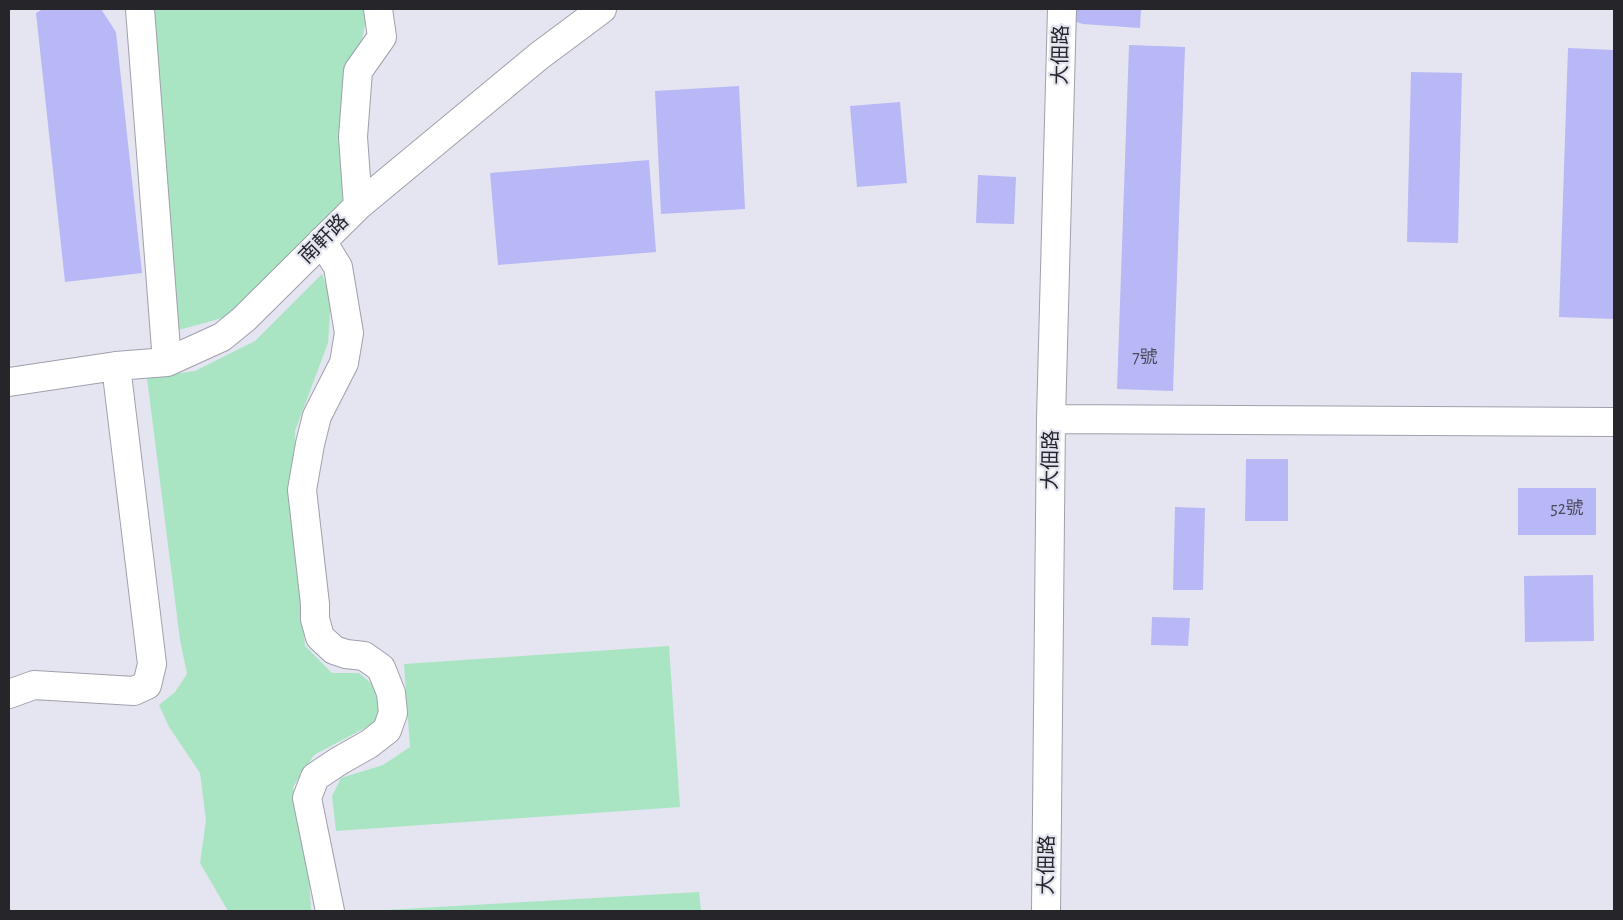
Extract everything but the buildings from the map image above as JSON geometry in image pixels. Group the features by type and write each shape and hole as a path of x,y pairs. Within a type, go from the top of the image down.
{"street":[{"path":"140,9 167,362"},
{"path":"358,206 353,137 358,71 382,38 378,9"},
{"name":"南軒路","path":"9,382 116,366 167,362 222,336 244,319 358,206 539,56 602,9"},
{"name":"大佃路","path":"1046,911 1051,419 1062,9"},
{"path":"322,241 338,267 349,333 344,363 317,416 302,490 315,604 315,619 320,637 334,650 346,654 364,656 381,668 390,693 393,713 388,730 315,777 307,798 330,911"},
{"path":"9,694 34,685 134,691 147,685 152,664 116,366"},
{"path":"1051,419 1614,422"}],"green space":[{"path":"141,9 367,9 368,11 360,48 349,192 330,218 230,316 175,331"},
{"path":"322,274 331,298 328,343 295,431 298,569 305,646 332,673 359,673 379,690 378,721 314,755 293,787 308,856 311,911 228,911 200,863 206,820 200,773 169,727 159,705 175,692 187,674 180,640 147,378 195,371 255,341"},
{"path":"669,646 680,807 336,831 332,796 341,778 383,765 410,747 404,664"},
{"path":"699,892 701,911 368,911"}]}
